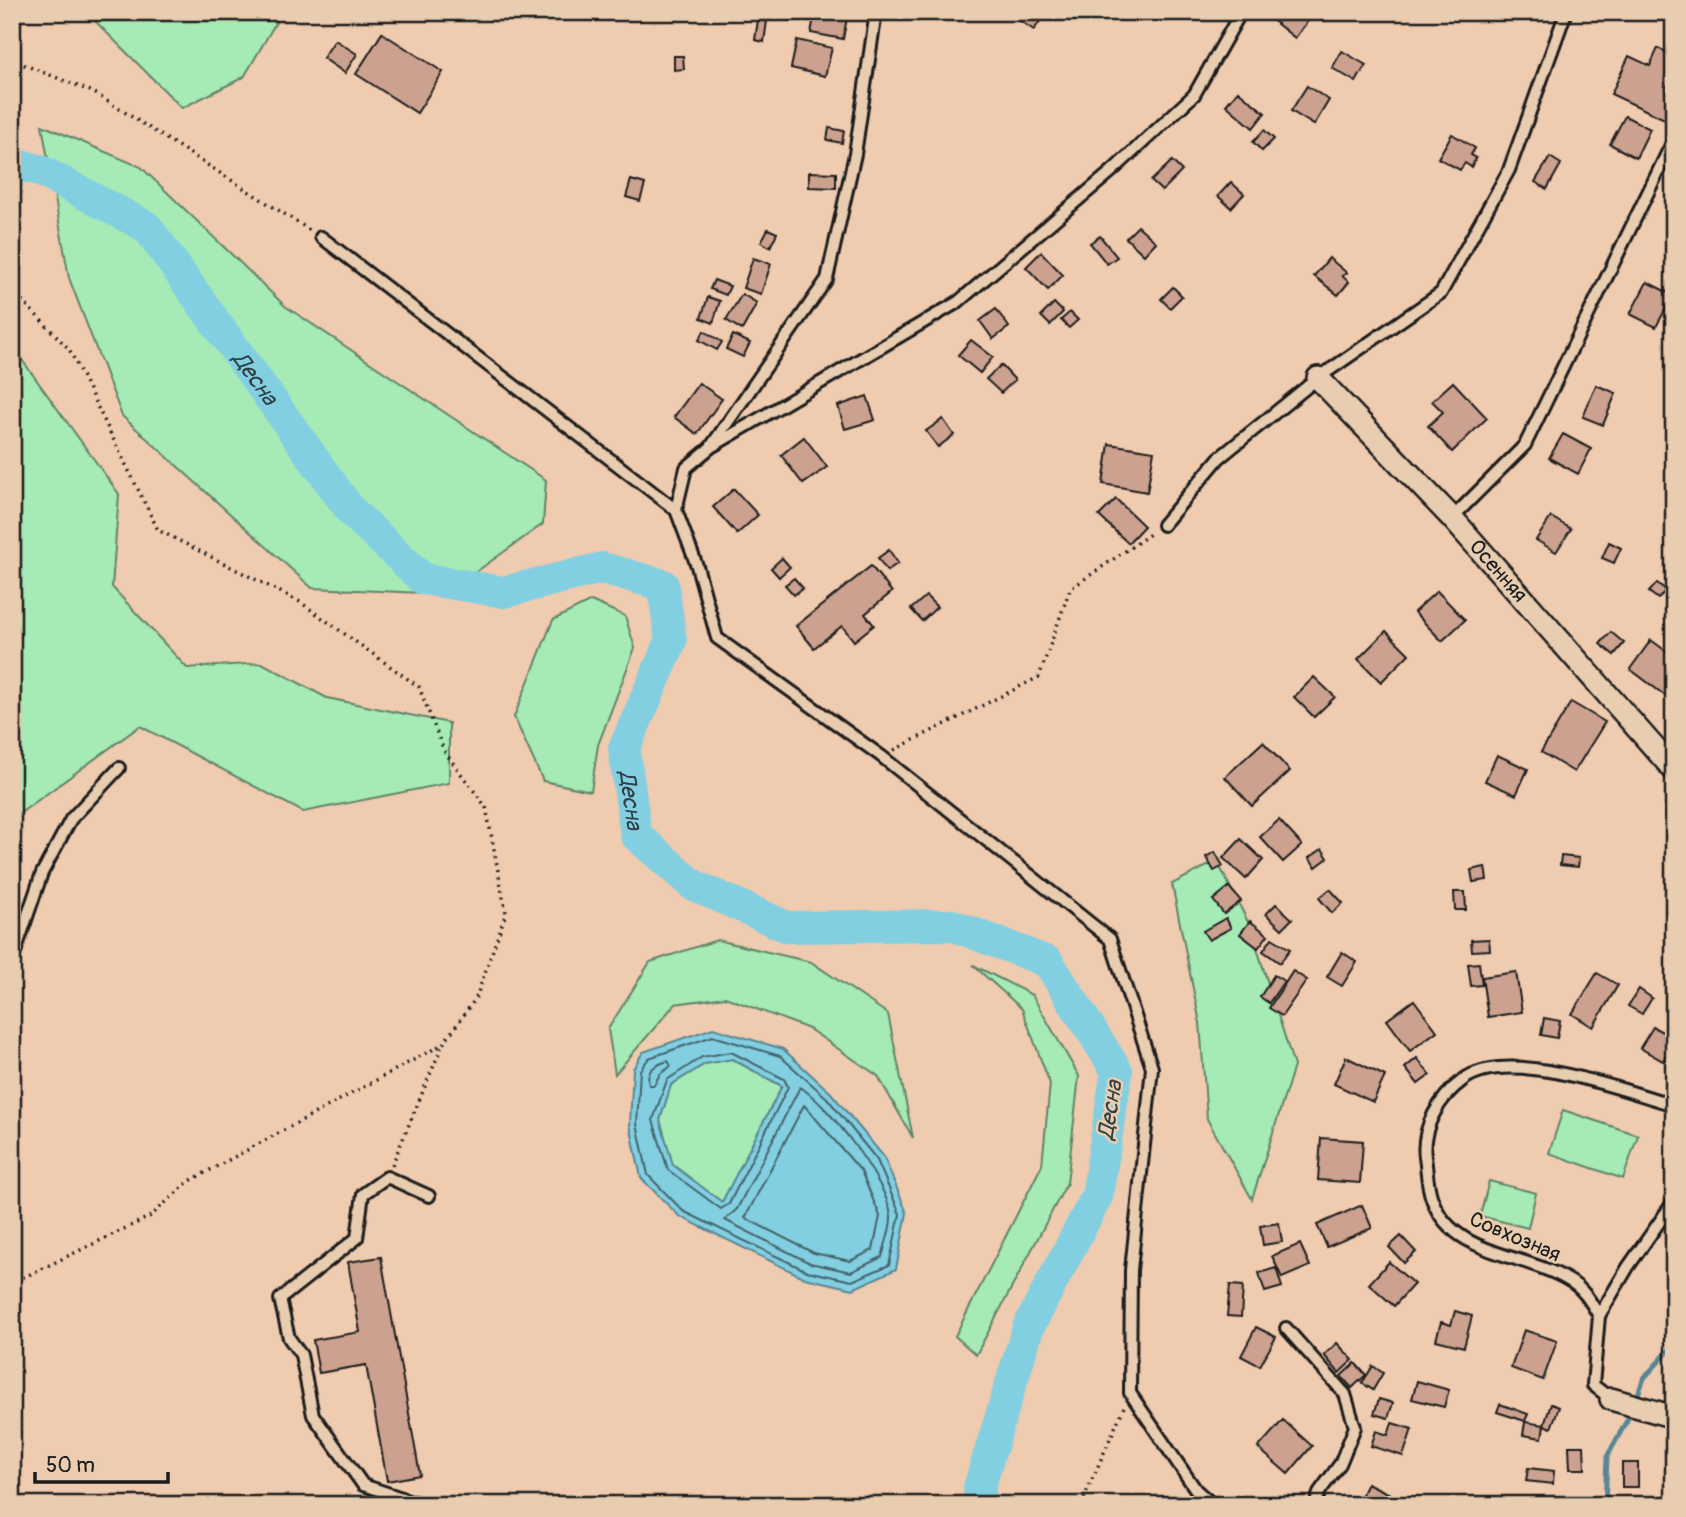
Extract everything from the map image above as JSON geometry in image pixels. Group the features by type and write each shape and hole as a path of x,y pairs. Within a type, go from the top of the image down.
{"street":[{"name":"Осенняя","path":"1318,378 1452,518 1674,771"},
{"path":"1611,1399 1674,1417"}],"lane":[{"path":"711,447 827,279 855,155 876,12"},
{"path":"676,510 686,468 711,447 958,302 1112,171 1194,95 1241,12"},
{"path":"1163,525 1219,458 1318,378 1441,293 1510,170 1566,12"},
{"path":"1452,518 1525,445 1674,139"},
{"path":"321,237 676,510 697,566 716,638 881,756 1110,939 1152,1068 1131,1270 1130,1393 1196,1490 1213,1505"},
{"path":"12,961 42,873 71,819 119,768"},
{"name":"Совхозная","path":"1599,1316 1589,1298 1569,1280 1484,1248 1450,1229 1432,1199 1424,1151 1433,1111 1464,1078 1506,1066 1552,1071 1674,1105"},
{"path":"423,1505 363,1485 313,1415 302,1355 289,1338 280,1299 357,1238 363,1194 387,1177 429,1196"},
{"path":"1611,1399 1593,1385 1599,1316 1628,1267 1674,1201"},
{"path":"1286,1328 1345,1394 1355,1427 1340,1464 1320,1491 1315,1505"}],"path":[{"path":"12,57 22,64 93,92 321,237"},
{"path":"12,290 69,349 158,530 300,602 419,687 444,751 486,807 506,913 476,998 443,1044 387,1177"},
{"path":"881,756 1039,677 1070,589 1163,525"},
{"path":"12,1283 151,1216 188,1182 443,1044"},
{"path":"1081,1505 1130,1393"}],"green space":[{"path":"86,12 282,12 244,77 182,108"},
{"path":"42,125 141,167 285,306 546,480 543,524 445,594 312,588 122,416 69,278"},
{"path":"12,346 119,494 112,587 187,668 262,663 327,698 449,723 449,783 303,812 140,726 12,819"},
{"path":"591,601 625,616 635,648 598,745 591,791 543,781 514,717 553,620"},
{"path":"1217,861 1250,926 1294,1066 1252,1199 1207,1119 1200,1023 1172,884"},
{"path":"717,940 811,962 888,1014 913,1138 878,1076 809,1029 725,997 675,1004 615,1074 608,1029 650,962"},
{"path":"973,965 1032,995 1079,1076 1067,1183 976,1355 955,1336 1042,1165 1050,1084 1022,1009"},
{"path":"732,1059 782,1086 722,1203 673,1166 660,1120 671,1085 705,1064"},
{"path":"1563,1110 1638,1135 1623,1179 1549,1153"},
{"path":"1489,1181 1536,1193 1528,1228 1480,1216"}],"water":[{"path":"713,1028 783,1049 831,1093 884,1157 907,1213 896,1269 853,1289 805,1278 679,1216 641,1178 630,1125 633,1069 643,1052","holes":["732,1059 782,1086 722,1202 673,1165 660,1120 671,1085 705,1064"]}],"building":[{"path":"815,12 848,12 843,39 811,33"},
{"path":"1026,12 1046,12 1034,30 1020,21"},
{"path":"1276,12 1305,12 1311,17 1295,38 1271,19"},
{"path":"758,20 767,21 764,42 755,40"},
{"path":"382,33 443,72 417,113 356,74"},
{"path":"335,40 357,54 345,73 323,58"},
{"path":"797,40 832,48 825,76 791,68"},
{"path":"1658,48 1674,56 1674,72 1665,90 1674,94 1671,122 1611,94 1629,56 1650,66"},
{"path":"1342,51 1366,65 1356,82 1332,68"},
{"path":"674,56 683,56 684,69 674,70"},
{"path":"1307,86 1329,100 1314,125 1291,111"},
{"path":"1238,91 1265,113 1253,128 1226,105"},
{"path":"1625,116 1650,129 1636,158 1610,144"},
{"path":"829,128 844,131 842,143 827,140"},
{"path":"1264,130 1274,139 1262,151 1253,142"},
{"path":"1452,134 1475,148 1471,155 1476,158 1471,167 1465,163 1460,170 1438,158"},
{"path":"1550,157 1561,164 1547,189 1535,182"},
{"path":"1172,161 1182,171 1162,191 1151,181"},
{"path":"809,172 836,173 836,188 809,187"},
{"path":"631,180 645,184 640,201 626,197"},
{"path":"1231,182 1244,194 1231,208 1218,196"},
{"path":"1138,226 1156,242 1144,255 1126,238"},
{"path":"768,229 777,233 770,247 761,242"},
{"path":"1100,236 1117,257 1107,264 1090,243"},
{"path":"1041,252 1063,275 1048,290 1026,267"},
{"path":"753,258 771,264 761,294 743,288"},
{"path":"1329,258 1347,273 1342,276 1349,282 1338,295 1314,276"},
{"path":"714,280 730,286 726,295 710,289"},
{"path":"1647,282 1673,295 1656,327 1630,314"},
{"path":"1173,287 1182,296 1170,308 1161,299"},
{"path":"742,294 757,303 742,330 726,320"},
{"path":"708,297 720,301 713,323 701,318"},
{"path":"1054,303 1063,312 1050,325 1041,316"},
{"path":"996,309 1009,327 993,339 980,321"},
{"path":"1070,312 1078,320 1069,328 1061,320"},
{"path":"704,331 722,342 717,350 699,340"},
{"path":"733,335 750,343 743,357 726,349"},
{"path":"971,340 993,357 980,373 958,355"},
{"path":"1001,365 1015,380 1001,393 986,379"},
{"path":"1453,382 1487,418 1452,452 1428,426 1443,412 1432,401"},
{"path":"699,383 722,399 697,434 674,417"},
{"path":"1596,385 1616,393 1603,425 1583,417"},
{"path":"867,396 875,420 845,429 838,406"},
{"path":"943,419 954,435 938,447 926,431"},
{"path":"1563,434 1591,449 1578,474 1549,458"},
{"path":"804,437 827,467 803,484 781,455"},
{"path":"1109,444 1154,451 1147,492 1103,484"},
{"path":"734,489 758,515 737,534 713,507"},
{"path":"1116,499 1144,526 1128,543 1099,516"},
{"path":"1551,517 1571,529 1556,552 1536,540"},
{"path":"1609,542 1621,548 1614,563 1602,558"},
{"path":"889,550 898,563 887,571 878,558"},
{"path":"782,558 790,567 779,577 771,568"},
{"path":"871,566 892,592 865,614 874,625 854,641 842,626 814,648 796,626"},
{"path":"794,578 803,588 794,595 785,585"},
{"path":"1657,583 1666,590 1658,599 1649,592"},
{"path":"1437,591 1465,620 1442,641 1414,612"},
{"path":"926,596 937,607 922,621 911,609"},
{"path":"1386,631 1409,654 1381,682 1358,659"},
{"path":"1611,632 1624,643 1614,655 1600,644"},
{"path":"1651,640 1674,657 1674,696 1671,700 1630,669"},
{"path":"1314,677 1335,697 1314,717 1294,697"},
{"path":"1571,702 1605,722 1574,772 1541,752"},
{"path":"1263,742 1290,771 1252,806 1225,777"},
{"path":"1497,755 1528,769 1516,795 1485,781"},
{"path":"1279,820 1302,845 1283,862 1260,837"},
{"path":"1241,839 1263,860 1246,879 1223,858"},
{"path":"1322,849 1328,858 1316,867 1309,858"},
{"path":"1215,852 1223,866 1214,871 1206,857"},
{"path":"1561,856 1579,858 1578,867 1560,865"},
{"path":"1485,867 1487,880 1473,882 1471,870"},
{"path":"1229,887 1241,901 1224,914 1213,900"},
{"path":"1330,889 1343,903 1332,913 1319,898"},
{"path":"1454,892 1465,892 1466,910 1455,910"},
{"path":"1276,904 1292,919 1282,929 1266,914"},
{"path":"1226,918 1231,928 1209,940 1203,931"},
{"path":"1250,921 1268,935 1258,948 1240,934"},
{"path":"1272,938 1290,949 1280,963 1263,951"},
{"path":"1489,939 1490,950 1472,951 1471,940"},
{"path":"1342,952 1357,962 1342,986 1327,977"},
{"path":"1479,963 1482,985 1471,986 1468,964"},
{"path":"1293,971 1307,980 1282,1016 1269,1008"},
{"path":"1516,972 1522,1012 1488,1017 1482,977"},
{"path":"1597,973 1618,985 1593,1027 1572,1014"},
{"path":"1274,975 1284,981 1269,1003 1260,997"},
{"path":"1639,989 1652,998 1642,1014 1628,1006"},
{"path":"1414,1000 1437,1031 1410,1051 1387,1020"},
{"path":"1544,1018 1560,1021 1557,1038 1541,1035"},
{"path":"1653,1027 1674,1038 1663,1061 1640,1048"},
{"path":"1346,1057 1385,1076 1373,1102 1334,1084"},
{"path":"1417,1058 1430,1075 1418,1084 1405,1068"},
{"path":"1321,1138 1363,1141 1360,1183 1318,1180"},
{"path":"1362,1205 1372,1228 1327,1247 1317,1225"},
{"path":"1279,1223 1282,1242 1263,1245 1260,1226"},
{"path":"1401,1236 1416,1252 1404,1263 1389,1247"},
{"path":"1300,1244 1310,1266 1282,1278 1272,1256"},
{"path":"381,1257 420,1475 387,1481 366,1365 319,1373 313,1340 360,1332 348,1262"},
{"path":"1389,1262 1414,1284 1394,1306 1369,1284"},
{"path":"1276,1268 1282,1287 1265,1292 1259,1273"},
{"path":"1230,1285 1243,1286 1241,1317 1227,1316"},
{"path":"1455,1311 1472,1316 1464,1347 1436,1340 1441,1322 1451,1325"},
{"path":"1256,1327 1276,1337 1260,1366 1241,1356"},
{"path":"1524,1330 1557,1341 1543,1380 1511,1368"},
{"path":"1337,1343 1353,1360 1339,1373 1324,1355"},
{"path":"1355,1363 1366,1375 1352,1388 1341,1376"},
{"path":"1373,1366 1383,1373 1373,1390 1362,1383"},
{"path":"1417,1381 1449,1390 1444,1407 1412,1399"},
{"path":"1379,1399 1393,1403 1388,1418 1374,1414"},
{"path":"1500,1404 1528,1414 1525,1421 1497,1412"},
{"path":"1551,1404 1559,1407 1551,1428 1544,1425"},
{"path":"1283,1420 1312,1446 1288,1474 1258,1448"},
{"path":"1525,1422 1544,1425 1542,1438 1523,1435"},
{"path":"1392,1423 1412,1429 1403,1456 1371,1446 1376,1431 1388,1435"},
{"path":"1569,1446 1584,1446 1585,1469 1570,1469"},
{"path":"1622,1463 1638,1463 1638,1487 1622,1487"},
{"path":"1528,1468 1554,1471 1553,1484 1526,1481"},
{"path":"1367,1483 1396,1497 1392,1505 1357,1505"}],"waterway":[{"name":"Десна","path":"12,163 39,170 147,227 351,511 423,579 504,592 602,568 663,585 671,641 624,749 636,835 693,885 787,927 952,925 1048,962 1117,1071 1097,1196 1028,1328 979,1488 982,1505"},
{"path":"1635,1402 1644,1378 1674,1345"},
{"path":"1605,1505 1607,1457 1632,1411"}]}
